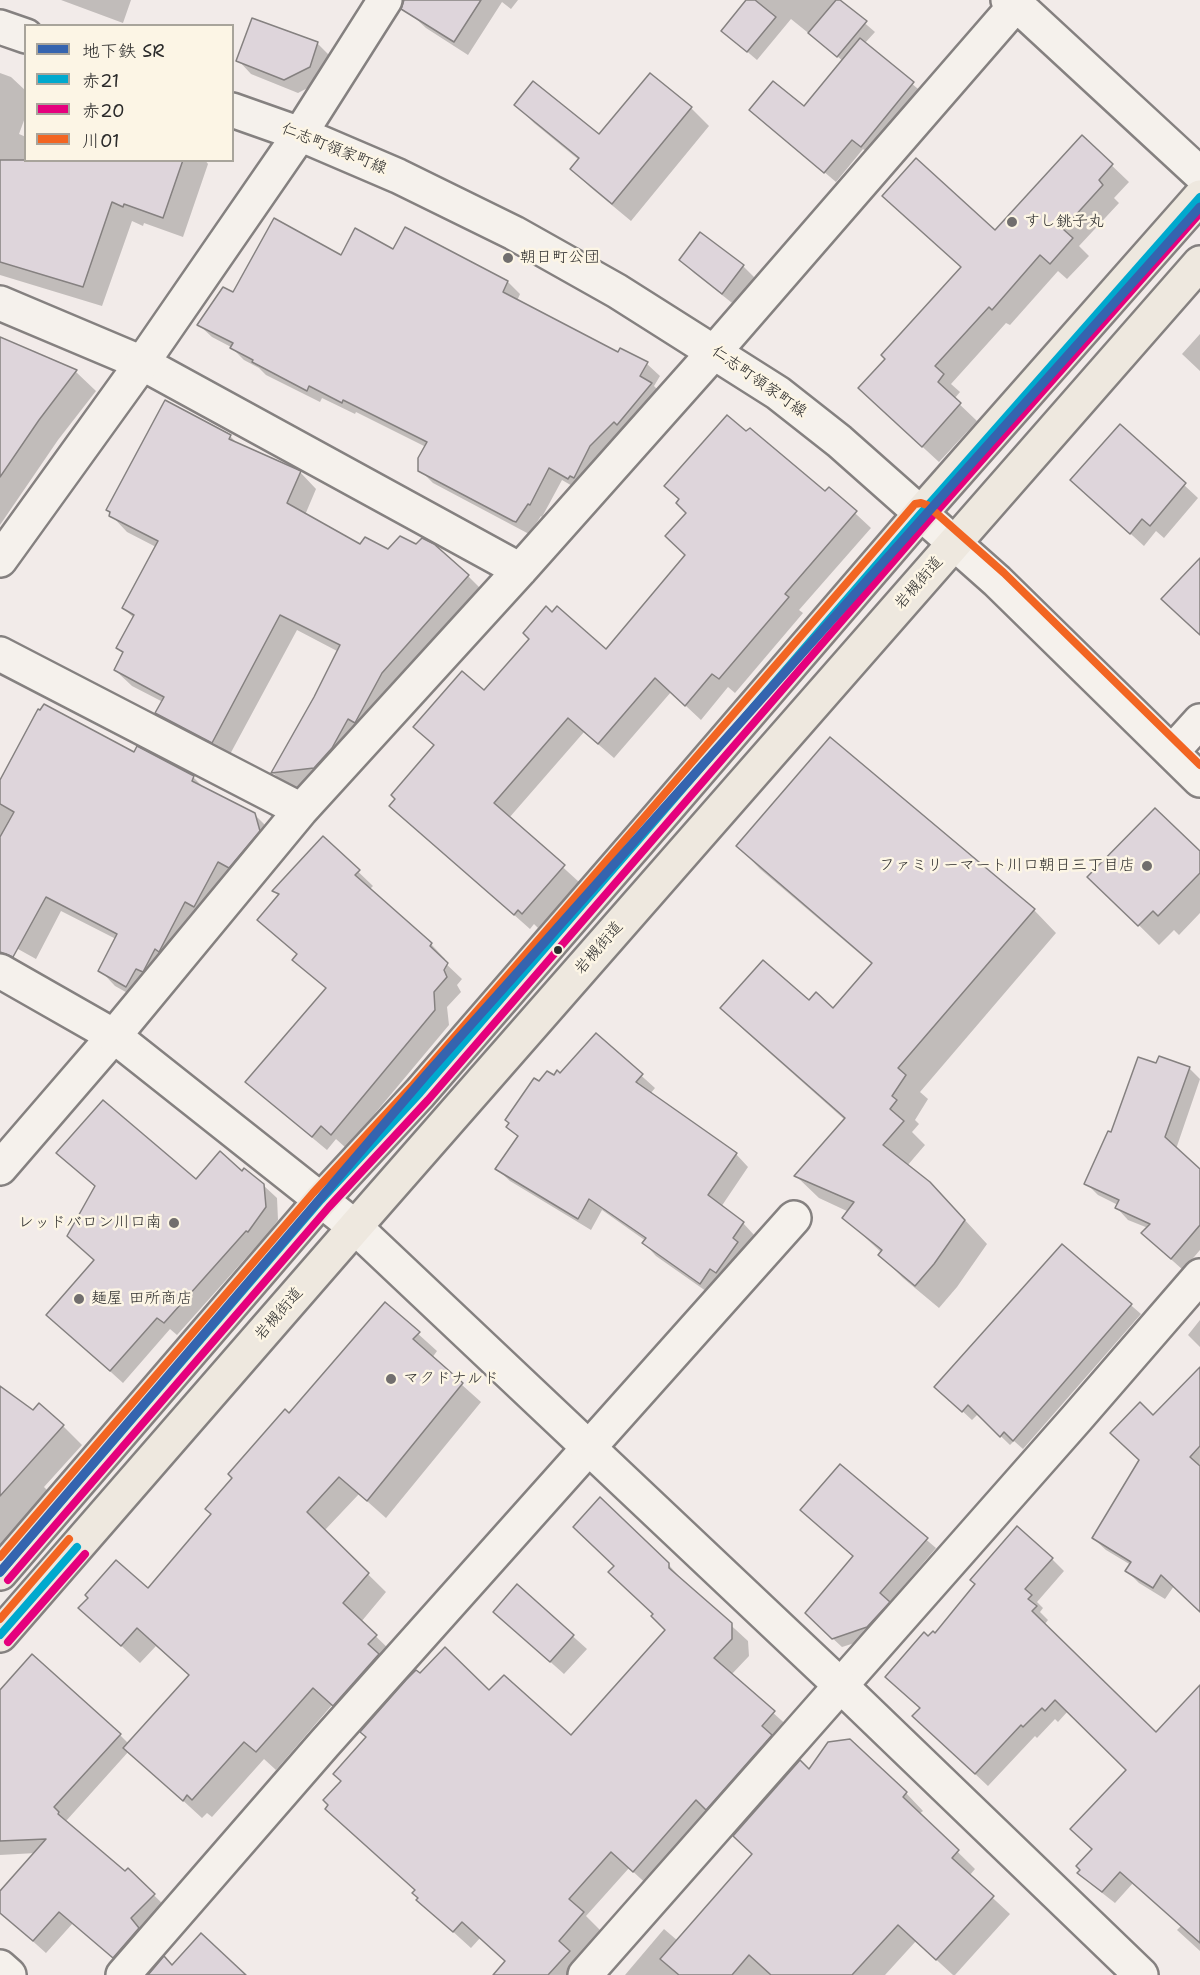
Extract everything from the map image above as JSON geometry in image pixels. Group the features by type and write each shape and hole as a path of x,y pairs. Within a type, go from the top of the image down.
{"highway":[{"path":"0,1573 321,1200 420,1093 921,513 1200,197"},
{"name":"岩槻街道","path":"0,1635 354,1227 1200,263"}],"street":[{"path":"0,560 142,363 300,134 385,0"},
{"path":"0,1168 114,1036 301,810 520,570 715,351 1015,1 1200,174"},
{"path":"0,27 24,35"},
{"name":"仁志町領家町線","path":"234,111 300,134 398,176 514,233 617,291 715,351 796,407 840,441 998,581 1200,780"},
{"path":"0,303 142,363 520,570"},
{"path":"0,654 301,810"},
{"path":"1172,752 1200,720"},
{"path":"0,971 114,1036 354,1227 841,1686 1141,1975"},
{"path":"123,1975 324,1744 794,1218"},
{"path":"585,1975 1200,1276"},
{"path":"0,1966 9,1975"}],"building":[{"path":"404,0 481,0 454,42 401,9"},
{"path":"746,0 755,0 776,17 747,52 721,31"},
{"path":"836,0 840,0 867,21 837,57 808,33"},
{"path":"252,18 318,42 310,67 284,80 236,61"},
{"path":"860,38 914,82 861,147 852,140 824,173 749,110 773,81 804,106"},
{"path":"650,73 692,107 612,204 570,169 579,158 514,105 533,81 599,134"},
{"path":"1082,135 1113,164 1099,180 1103,185 1063,229 1073,238 1050,264 1040,255 992,310 989,307 935,366 944,374 938,382 961,403 922,447 858,388 885,359 881,355 961,267 882,196 916,158 995,230"},
{"path":"0,160 182,162 163,218 112,202 83,287 0,262"},
{"path":"274,218 341,255 355,228 393,249 405,227 508,281 503,292 618,352 620,348 648,362 640,376 652,383 617,425 614,422 590,446 574,478 570,476 568,479 549,468 530,505 528,504 516,522 513,521 418,471 418,458 427,442 343,400 342,403 309,386 307,391 252,362 253,360 230,348 233,343 197,325 223,287 233,292"},
{"path":"700,232 744,265 722,294 679,260"},
{"path":"0,337 77,370 0,477"},
{"path":"165,400 231,435 229,439 301,471 287,503 360,544 365,537 388,549 400,536 416,544 422,538 434,544 469,575 382,673 355,723 348,719 332,748 314,768 271,773 340,645 280,615 212,743 155,713 164,697 114,670 123,652 116,648 134,615 122,608 158,541 109,516 110,512 106,510"},
{"path":"727,415 746,431 750,428 825,491 829,487 857,511 785,594 789,597 719,679 712,674 685,706 655,678 598,744 568,718 494,803 565,865 522,914 518,910 514,915 389,806 395,799 391,795 434,745 413,727 462,671 484,690 529,639 523,633 546,606 552,612 557,606 606,649 685,555 665,536 686,513 676,503 679,499 664,486"},
{"path":"1120,424 1186,483 1150,526 1142,519 1130,534 1070,480"},
{"path":"1200,558 1200,635 1161,599"},
{"path":"44,704 134,752 137,746 194,776 192,781 255,813 260,831 229,868 218,862 194,907 185,902 159,952 155,949 143,972 136,969 126,987 98,971 117,934 46,897 13,957 0,952 0,837 14,812 0,804 0,780 38,709 40,710"},
{"path":"830,737 1035,909 898,1068 906,1075 892,1096 897,1100 890,1109 904,1121 883,1145 930,1182 965,1220 934,1264 915,1286 878,1255 882,1250 842,1218 854,1202 794,1176 845,1118 720,1008 763,960 809,1000 816,992 833,1008 872,963 736,846"},
{"path":"1155,808 1200,851 1200,873 1158,916 1153,911 1138,926 1087,877"},
{"path":"323,836 360,870 355,875 432,943 430,946 448,963 444,970 447,977 434,992 435,1010 331,1135 321,1126 312,1137 245,1082 326,988 292,960 297,954 257,920 279,894 272,891"},
{"path":"596,1033 643,1074 636,1082 737,1153 708,1195 744,1222 733,1238 738,1242 716,1273 710,1269 700,1284 642,1243 646,1238 589,1199 578,1219 495,1169 518,1136 506,1127 509,1123 505,1120 534,1078 539,1081 547,1071 554,1075 557,1070 560,1073"},
{"path":"1159,1056 1190,1067 1165,1137 1200,1169 1200,1225 1171,1259 1141,1233 1150,1224 1115,1208 1119,1200 1084,1184 1108,1131 1111,1132 1138,1057 1156,1063"},
{"path":"103,1100 196,1179 220,1151 242,1171 244,1168 264,1184 266,1207 248,1232 246,1231 164,1323 157,1318 110,1371 46,1315 94,1260 67,1236 95,1186 56,1153"},
{"path":"1062,1244 1132,1304 1013,1441 1004,1432 1000,1437 968,1405 962,1412 934,1387"},
{"path":"385,1302 420,1332 413,1339 463,1383 367,1501 339,1477 307,1512 369,1573 343,1603 377,1635 368,1644 379,1654 333,1706 313,1688 256,1752 244,1742 192,1800 187,1795 183,1801 123,1748 189,1675 137,1628 121,1646 78,1608 88,1598 85,1595 116,1560 148,1588 211,1514 205,1509 232,1478 228,1474 285,1409 289,1413"},
{"path":"1200,1367 1200,1446 1190,1457 1200,1466 1200,1612 1161,1575 1153,1588 1125,1571 1131,1562 1092,1538 1139,1460 1110,1433 1140,1402 1153,1415"},
{"path":"0,1386 33,1410 39,1403 64,1425 0,1496"},
{"path":"840,1464 928,1538 880,1593 890,1602 867,1627 832,1639 805,1613 853,1556 800,1510"},
{"path":"600,1497 669,1563 669,1568 732,1623 732,1639 714,1658 775,1711 762,1726 772,1735 706,1810 696,1800 633,1872 611,1852 569,1899 584,1912 559,1941 570,1951 548,1975 493,1975 505,1961 462,1922 453,1932 416,1900 418,1898 412,1893 415,1890 325,1809 328,1805 323,1800 341,1781 333,1774 366,1737 360,1732 416,1670 420,1673 445,1647 489,1690 504,1675 571,1735 665,1630 651,1616 653,1614 608,1572 614,1566 573,1527"},
{"path":"1017,1526 1053,1558 1025,1589 1032,1595 1028,1599 1037,1606 1032,1611 1156,1732 1200,1685 1200,1943 1120,1872 1102,1892 1077,1873 1080,1870 1076,1866 1092,1849 1070,1829 1126,1770 1055,1700 1045,1711 1042,1708 1023,1727 1021,1725 975,1774 912,1716 920,1708 885,1677 924,1632 928,1636 933,1631 935,1633 975,1584 970,1580"},
{"path":"517,1584 574,1635 550,1662 493,1612"},
{"path":"32,1654 121,1734 54,1807 59,1812 58,1814 125,1871 128,1868 155,1894 131,1918 139,1928 113,1958 59,1912 33,1941 0,1913 0,1891 46,1839 0,1841 0,1690"},
{"path":"850,1739 907,1792 903,1797 959,1850 952,1858 994,1896 936,1960 898,1925 852,1975 771,1975 749,1955 732,1975 679,1975 660,1959 752,1854 733,1836 800,1760 809,1769 828,1742"},
{"path":"201,1933 246,1975 148,1975 164,1956 172,1965"}],"metro line":[{"name":"SR","path":"0,1572 427,1074 1200,207"}],"transit line":[{"name":"赤21","path":"0,1573 321,1200 420,1093 921,513 1200,197"},
{"name":"赤20","path":"8,1580 329,1207 428,1100 929,520 1200,213"},
{"name":"川01","path":"0,1557 313,1193 412,1086 915,504 927,505 1004,573 1200,765"},
{"name":"川01","path":"0,1619 69,1539"},
{"name":"赤21","path":"0,1635 77,1547"},
{"name":"赤20","path":"8,1642 85,1554"}],"place":[{"name":"すし銚子丸","path":"1012,222"},
{"name":"朝日町公団","path":"508,258"},
{"name":"ファミリーマート川口朝日三丁目店","path":"1147,866"},
{"name":"レッドバロン川口南","path":"174,1223"},
{"name":"麺屋 田所商店","path":"79,1299"},
{"name":"マクドナルド","path":"391,1379"}]}
